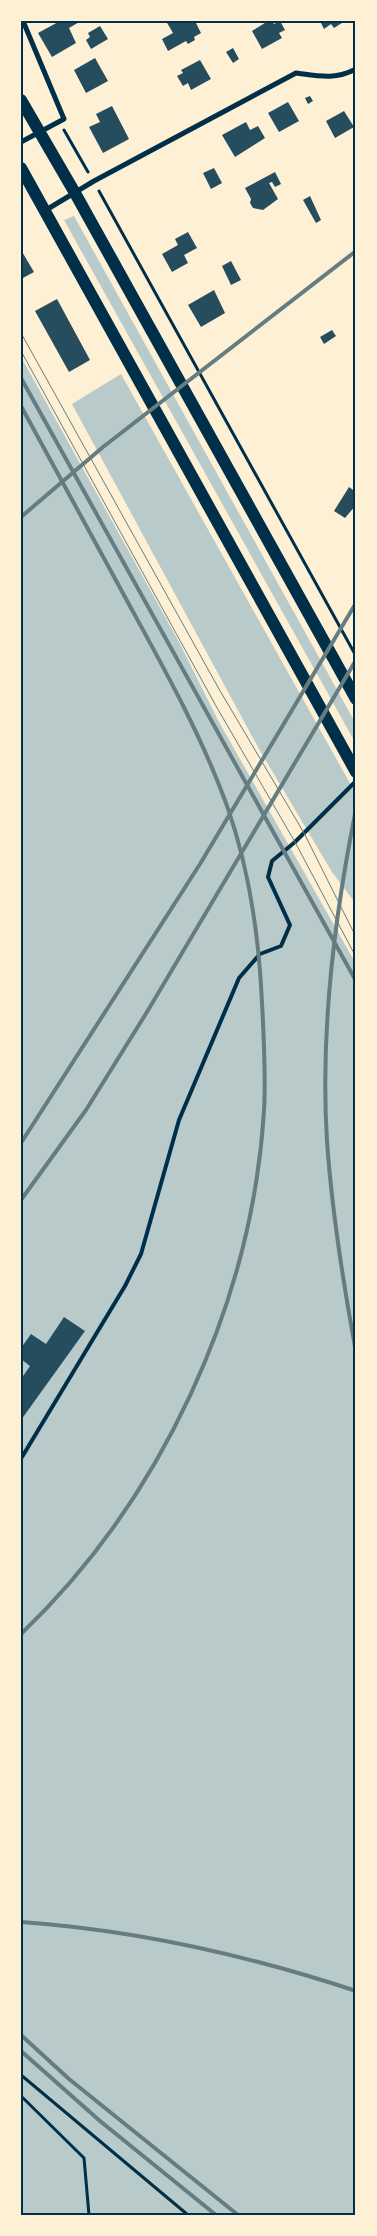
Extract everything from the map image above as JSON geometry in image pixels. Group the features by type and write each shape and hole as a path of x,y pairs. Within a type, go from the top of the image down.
{"main road":[{"path":"21,100 75,193 356,699"},
{"path":"21,168 356,772"}],"street":[{"path":"21,142 64,119 23,21"},
{"path":"45,210 94,181 296,73 322,77 342,76 356,69"}],"lane":[{"path":"22,1457 125,1286 141,1254 179,1120 239,978 260,954 281,946 290,925 268,877 272,861 295,842 356,781"}],"path":[{"path":"60,122 356,656"},
{"path":"21,2075 188,2215"},
{"path":"21,2096 84,2158 89,2215"}],"shaded area":[{"path":"74,216 356,724 356,744 64,220"},
{"path":"21,357 178,640 219,722 356,964 356,2215 21,2215"},
{"path":"121,374 356,794 356,904 332,872 259,749 72,404"}],"building":[{"path":"60,21 81,21 69,28 76,43 52,57 38,33"},
{"path":"166,21 195,21 201,33 188,44 186,41 168,51 162,39 173,33"},
{"path":"268,21 272,21 274,24 280,21 285,30 279,33 282,38 262,49 252,31"},
{"path":"320,21 345,21 334,28 331,24 324,29"},
{"path":"100,26 108,39 91,49 86,40 90,37 88,33"},
{"path":"233,48 239,59 233,63 226,52"},
{"path":"95,58 108,81 86,93 74,70"},
{"path":"200,60 211,79 191,90 188,83 183,86 177,76 183,73 181,70"},
{"path":"310,96 313,101 308,104 305,98"},
{"path":"288,102 299,121 279,132 268,113"},
{"path":"112,106 129,139 103,153 89,127 100,122 96,114"},
{"path":"344,111 354,127 335,138 326,121"},
{"path":"246,122 250,130 258,126 265,138 235,157 222,135"},
{"path":"214,168 222,183 211,189 203,173"},
{"path":"275,172 281,184 275,187 272,182 269,183 278,199 263,210 253,208 245,188"},
{"path":"310,196 321,220 316,223 303,200"},
{"path":"188,232 197,248 184,255 188,263 172,272 162,254 178,245 175,239"},
{"path":"21,250 34,272 21,279"},
{"path":"231,261 241,280 231,285 222,266"},
{"path":"214,290 225,313 201,327 188,305"},
{"path":"57,299 90,360 69,372 35,311"},
{"path":"332,330 336,336 324,344 320,337"},
{"path":"349,487 356,492 356,505 345,518 334,511"},
{"path":"64,1317 85,1331 21,1420 21,1379 30,1366 21,1359 21,1348 31,1334 46,1344"}],"tram line":[{"path":"21,333 219,689 304,833 356,937"},
{"path":"21,351 216,706 295,842 356,957"}],"railway":[{"path":"21,517 103,447 356,251"},
{"path":"21,378 356,981"},
{"path":"21,406 170,680 206,753 226,803 247,877 255,927 261,978 265,1084 256,1183 241,1255 219,1326 190,1395 156,1461 116,1523 71,1581 21,1634"},
{"path":"21,1143 200,864 356,603"},
{"path":"21,1200 86,1110 147,1012 356,660"},
{"path":"356,809 335,933 325,1058 329,1168 342,1273 356,1352"},
{"path":"21,1922 107,1931 191,1946 274,1966 356,1991"},
{"path":"21,2035 69,2079 238,2215"},
{"path":"21,2051 100,2121 216,2215"}]}
